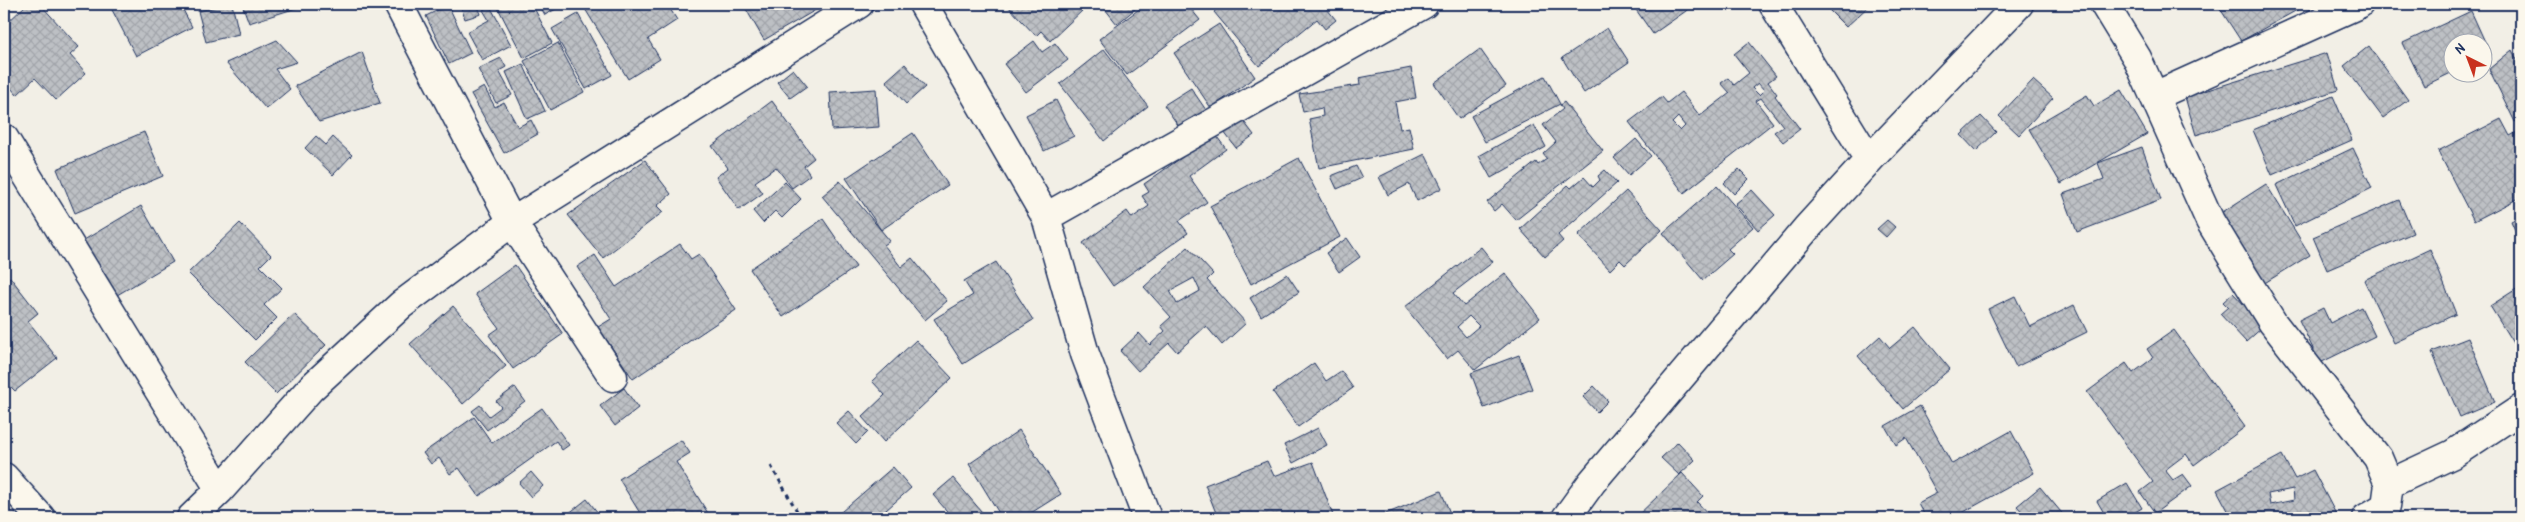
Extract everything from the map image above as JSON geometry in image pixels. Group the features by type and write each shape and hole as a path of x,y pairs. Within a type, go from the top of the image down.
{"street":[{"path":"398,4 512,222 613,377"},
{"path":"191,518 220,490 311,388 401,304 512,222 859,4"},
{"path":"923,4 1046,217 1084,354 1147,518"},
{"path":"1046,217 1424,4"},
{"path":"1773,4 1869,160"},
{"path":"1566,518 1592,482 1788,251 1869,160 2019,4"},
{"path":"2104,4 2137,58 2210,221 2273,323 2378,458 2389,484 2386,506 2366,518"},
{"path":"2155,96 2359,4"},
{"path":"4,138 220,490"},
{"path":"2389,484 2453,454 2521,409"},
{"path":"4,477 41,518"}],"path":[{"path":"771,466 802,518"}],"building":[{"path":"27,4 40,4 79,47 70,55 86,73 56,100 35,78 17,95 4,80 4,26"},
{"path":"109,4 180,4 192,27 136,56"},
{"path":"232,4 239,34 206,42 198,11"},
{"path":"242,4 309,4 249,23"},
{"path":"427,4 442,4 430,9"},
{"path":"460,4 477,4 481,14 465,19"},
{"path":"496,4 532,4 552,43 524,58"},
{"path":"539,4 565,4 545,15"},
{"path":"582,4 667,4 677,20 648,39 660,59 628,79"},
{"path":"743,4 826,4 764,40"},
{"path":"1006,4 1078,4 1083,10 1050,41 1041,31 1036,36"},
{"path":"1101,4 1141,4 1117,24"},
{"path":"1146,4 1187,4 1200,20 1127,75 1099,39"},
{"path":"1223,4 1323,4 1336,20 1325,29 1317,19 1259,66 1214,12"},
{"path":"1632,4 1696,4 1653,34"},
{"path":"1823,4 1871,4 1846,27"},
{"path":"2217,4 2308,4 2241,41"},
{"path":"448,5 471,53 449,64 426,16"},
{"path":"490,6 511,45 482,60 467,32 489,20 483,10"},
{"path":"2471,11 2481,32 2442,32 2442,77 2424,86 2403,43"},
{"path":"578,14 612,75 586,89 552,29"},
{"path":"1219,24 1255,77 1211,108 1174,53"},
{"path":"1607,28 1629,62 1584,93 1562,58"},
{"path":"277,40 297,62 275,69 290,89 266,109 226,63"},
{"path":"1034,41 1042,52 1055,43 1068,60 1026,92 1004,64"},
{"path":"1749,42 1776,76 1768,82 1777,94 1775,96 1800,129 1783,142 1774,132 1783,126 1761,98 1756,101 1773,123 1684,193 1629,122 1662,97 1667,103 1681,92 1700,116 1730,93 1721,83 1728,78 1734,85 1749,73 1734,54","holes":["1758,83 1764,90 1759,95 1752,88","1678,117 1685,126 1680,131 1672,123"]},
{"path":"558,43 584,92 550,110 524,61"},
{"path":"2369,46 2408,100 2383,118 2344,66"},
{"path":"1104,49 1148,106 1104,141 1060,84"},
{"path":"1480,49 1506,86 1459,119 1434,83"},
{"path":"2512,50 2521,68 2521,118 2515,122 2492,75 2492,67"},
{"path":"362,52 380,103 319,122 295,86"},
{"path":"2327,53 2338,90 2196,135 2185,97"},
{"path":"501,58 506,67 499,71 512,95 496,103 478,69"},
{"path":"523,64 545,111 527,119 506,72"},
{"path":"905,64 925,87 906,104 886,81"},
{"path":"1411,68 1416,98 1395,102 1400,129 1409,127 1414,149 1319,168 1309,119 1323,116 1322,108 1303,112 1299,94 1360,85 1359,78"},
{"path":"793,69 807,86 790,98 777,82"},
{"path":"1545,76 1560,104 1485,142 1471,116"},
{"path":"2033,80 2053,98 2019,135 1999,116"},
{"path":"484,87 495,107 504,102 518,127 531,120 538,134 504,153 471,94"},
{"path":"1191,88 1206,110 1180,128 1164,105"},
{"path":"876,89 879,127 832,130 830,92"},
{"path":"2121,90 2147,134 2061,184 2029,129 2087,95 2094,106"},
{"path":"2333,96 2352,140 2272,175 2253,130"},
{"path":"1056,100 1074,136 1044,151 1026,115"},
{"path":"772,101 814,158 804,166 810,175 792,188 776,167 755,182 763,193 739,210 716,177 728,168 712,146"},
{"path":"1564,102 1603,151 1516,220 1502,204 1494,211 1487,202 1536,162 1538,165 1547,159 1543,154 1556,142 1543,125 1563,109 1560,105"},
{"path":"1981,116 1996,132 1976,151 1961,135"},
{"path":"1242,119 1254,135 1236,148 1224,132"},
{"path":"2501,119 2510,136 2521,130 2521,197 2474,221 2438,151"},
{"path":"1534,125 1546,147 1491,178 1479,156"},
{"path":"144,132 163,176 75,213 57,169"},
{"path":"913,133 948,185 881,230 846,178"},
{"path":"1215,134 1226,149 1189,176 1207,202 1179,221 1188,233 1113,286 1083,243 1127,211 1132,218 1149,206 1142,196 1149,192 1144,184"},
{"path":"316,136 326,145 333,137 352,155 333,175 305,148"},
{"path":"1636,139 1651,156 1629,175 1614,158"},
{"path":"2142,147 2161,200 2077,232 2063,194 2104,179 2098,163"},
{"path":"2353,148 2372,188 2295,226 2276,185"},
{"path":"1425,154 1442,188 1417,201 1409,184 1388,195 1379,177"},
{"path":"1299,158 1340,237 1251,284 1210,206"},
{"path":"645,160 671,194 657,206 663,212 603,258 568,215"},
{"path":"1356,166 1362,178 1337,189 1331,176"},
{"path":"1739,169 1749,179 1734,194 1724,183"},
{"path":"1605,170 1617,183 1558,235 1563,241 1545,257 1520,229 1568,185 1571,188 1584,177 1593,187 1600,180 1598,176"},
{"path":"840,181 890,241 884,245 901,267 912,258 947,301 925,320 822,196"},
{"path":"785,182 801,199 782,218 775,211 763,223 753,211"},
{"path":"2266,184 2310,255 2263,284 2218,215"},
{"path":"1717,186 1753,227 1728,249 1733,254 1703,280 1663,233"},
{"path":"1752,190 1775,215 1758,230 1735,204"},
{"path":"1626,191 1662,230 1625,265 1620,260 1610,270 1578,235"},
{"path":"2399,200 2413,233 2327,270 2313,237"},
{"path":"141,206 173,262 112,298 79,243"},
{"path":"2521,216 2521,244 2511,221"},
{"path":"823,219 856,267 783,317 750,269"},
{"path":"1887,220 1895,227 1886,237 1877,229"},
{"path":"240,223 271,255 260,266 282,288 264,305 277,318 255,340 188,273"},
{"path":"1347,238 1360,257 1339,272 1326,253"},
{"path":"680,244 691,259 699,254 736,310 633,379 598,327 611,319 577,267 595,255 616,287"},
{"path":"1188,247 1213,274 1207,280 1246,323 1222,345 1206,326 1177,352 1169,343 1138,371 1120,351 1139,333 1150,345 1165,331 1161,326 1171,317 1144,287","holes":["1194,278 1200,291 1177,304 1170,291"]},
{"path":"1481,247 1493,262 1453,293 1464,306 1505,273 1540,318 1475,370 1458,350 1447,359 1405,307","holes":["1469,316 1479,326 1466,337 1457,327"]},
{"path":"2430,249 2456,314 2394,343 2364,280"},
{"path":"996,262 1033,320 963,364 934,319 973,295 964,281"},
{"path":"515,265 563,334 513,369 489,335 499,328 475,294"},
{"path":"1287,274 1299,292 1261,316 1250,298"},
{"path":"10,277 38,313 28,321 57,358 15,391 4,380 4,282"},
{"path":"2521,286 2521,356 2490,306"},
{"path":"2233,293 2264,326 2246,342 2220,314 2228,307 2223,302"},
{"path":"2015,296 2030,327 2074,305 2087,332 2016,367 1988,309"},
{"path":"453,306 506,366 463,404 410,344"},
{"path":"2361,307 2375,336 2320,363 2299,320 2323,308 2330,323"},
{"path":"294,314 326,345 276,394 245,362"},
{"path":"1915,327 1950,369 1903,409 1858,356 1880,336 1890,348"},
{"path":"2174,330 2245,427 2194,465 2186,454 2165,470 2173,480 2183,474 2192,486 2155,513 2140,492 2153,482 2087,392 2126,363 2133,373 2153,358 2147,349"},
{"path":"2468,338 2495,402 2460,417 2432,352"},
{"path":"916,340 952,378 884,442 862,417 885,395 872,381"},
{"path":"1519,355 1532,389 1484,408 1471,373"},
{"path":"1314,363 1326,381 1341,371 1353,388 1298,427 1273,392"},
{"path":"1594,386 1608,401 1597,412 1583,397"},
{"path":"515,387 525,401 487,430 472,411 480,405 489,416 501,407 496,401"},
{"path":"624,388 638,408 615,426 600,406"},
{"path":"1920,406 1952,464 2011,431 2034,473 1953,518 1926,518 1918,503 1937,493 1906,438 1896,445 1885,426"},
{"path":"542,408 569,445 562,450 556,441 479,496 459,468 450,474 439,458 431,464 423,453 474,417 492,443"},
{"path":"849,411 868,432 856,444 836,423"},
{"path":"1318,428 1327,445 1293,463 1284,445"},
{"path":"1019,430 1061,494 1023,518 1002,518 969,464"},
{"path":"681,440 690,453 676,462 711,518 643,518 619,479"},
{"path":"1678,442 1695,460 1679,475 1661,458"},
{"path":"2282,455 2295,479 2313,470 2338,518 2232,518 2217,490","holes":["2293,489 2294,500 2270,505 2268,494"]},
{"path":"1267,461 1274,476 1313,462 1334,518 1218,518 1205,485"},
{"path":"893,467 911,488 877,518 834,518"},
{"path":"531,472 543,486 531,497 519,483"},
{"path":"1682,473 1703,496 1697,502 1712,518 1635,518"},
{"path":"953,478 987,518 953,518 933,495"},
{"path":"2127,483 2142,508 2125,518 2107,518 2097,501"},
{"path":"2040,487 2066,518 2021,518 2025,515 2017,506"},
{"path":"1441,491 1452,518 1376,518"},
{"path":"587,499 602,518 563,518"}]}
